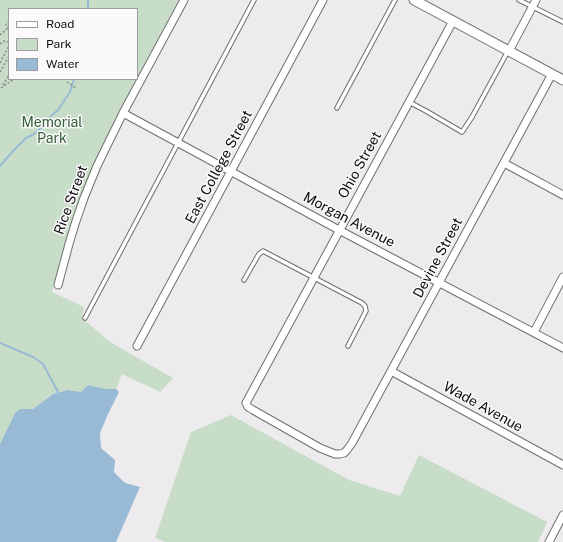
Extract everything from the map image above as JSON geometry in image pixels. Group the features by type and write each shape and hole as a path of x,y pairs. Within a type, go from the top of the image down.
{"street":[{"name":"Rice Street","path":"58,286 69,244 84,198 97,166 123,113 184,0"},
{"name":"East College Street","path":"137,346 323,0"},
{"path":"414,0 563,80"},
{"path":"509,50 536,0"},
{"name":"Ohio Street","path":"344,453 335,454 320,448 253,410 247,406 246,403 453,21"},
{"name":"Devine Street","path":"344,453 352,443 552,74"},
{"name":"Morgan Avenue","path":"123,113 339,230 563,348"},
{"path":"504,163 563,195"},
{"path":"534,332 563,277"},
{"name":"Wade Avenue","path":"391,371 563,465"},
{"path":"549,542 563,516"}],"lane":[{"path":"85,318 140,217 177,142 254,0"},
{"path":"337,108 395,0"},
{"path":"519,0 563,22"},
{"path":"409,102 462,132 472,117 509,50"},
{"path":"244,280 259,254 263,251 362,303 365,306 366,311 348,346"}],"path":[{"path":"0,35 8,28"},
{"path":"0,44 4,41 8,42"},
{"path":"0,63 8,48"},
{"path":"0,72 8,58"},
{"path":"0,88 8,76"},
{"path":"0,88 12,80"},
{"path":"67,82 76,88"}],"green space":[{"name":"Memorial Park","path":"0,0 179,0 138,76 138,8 8,8 8,80 136,80 120,110 90,174 63,250 52,292 84,307 82,318 110,342 173,378 160,392 122,374 116,389 106,389 88,385 81,392 68,390 53,394 33,409 20,409 15,413 0,444"},
{"path":"231,415 349,480 400,496 419,455 547,522 538,542 165,542 155,538 191,432"}],"water":[{"path":"88,385 106,389 116,389 119,392 100,433 101,448 115,460 114,472 125,483 140,487 116,542 0,542 0,444 15,413 20,409 33,409 53,394 68,390 81,392"}],"waterway":[{"path":"88,0 88,8"},
{"path":"0,166 26,138 34,134 47,123 70,92 74,80"},
{"path":"0,343 33,357 43,364 58,392 58,395"}]}
